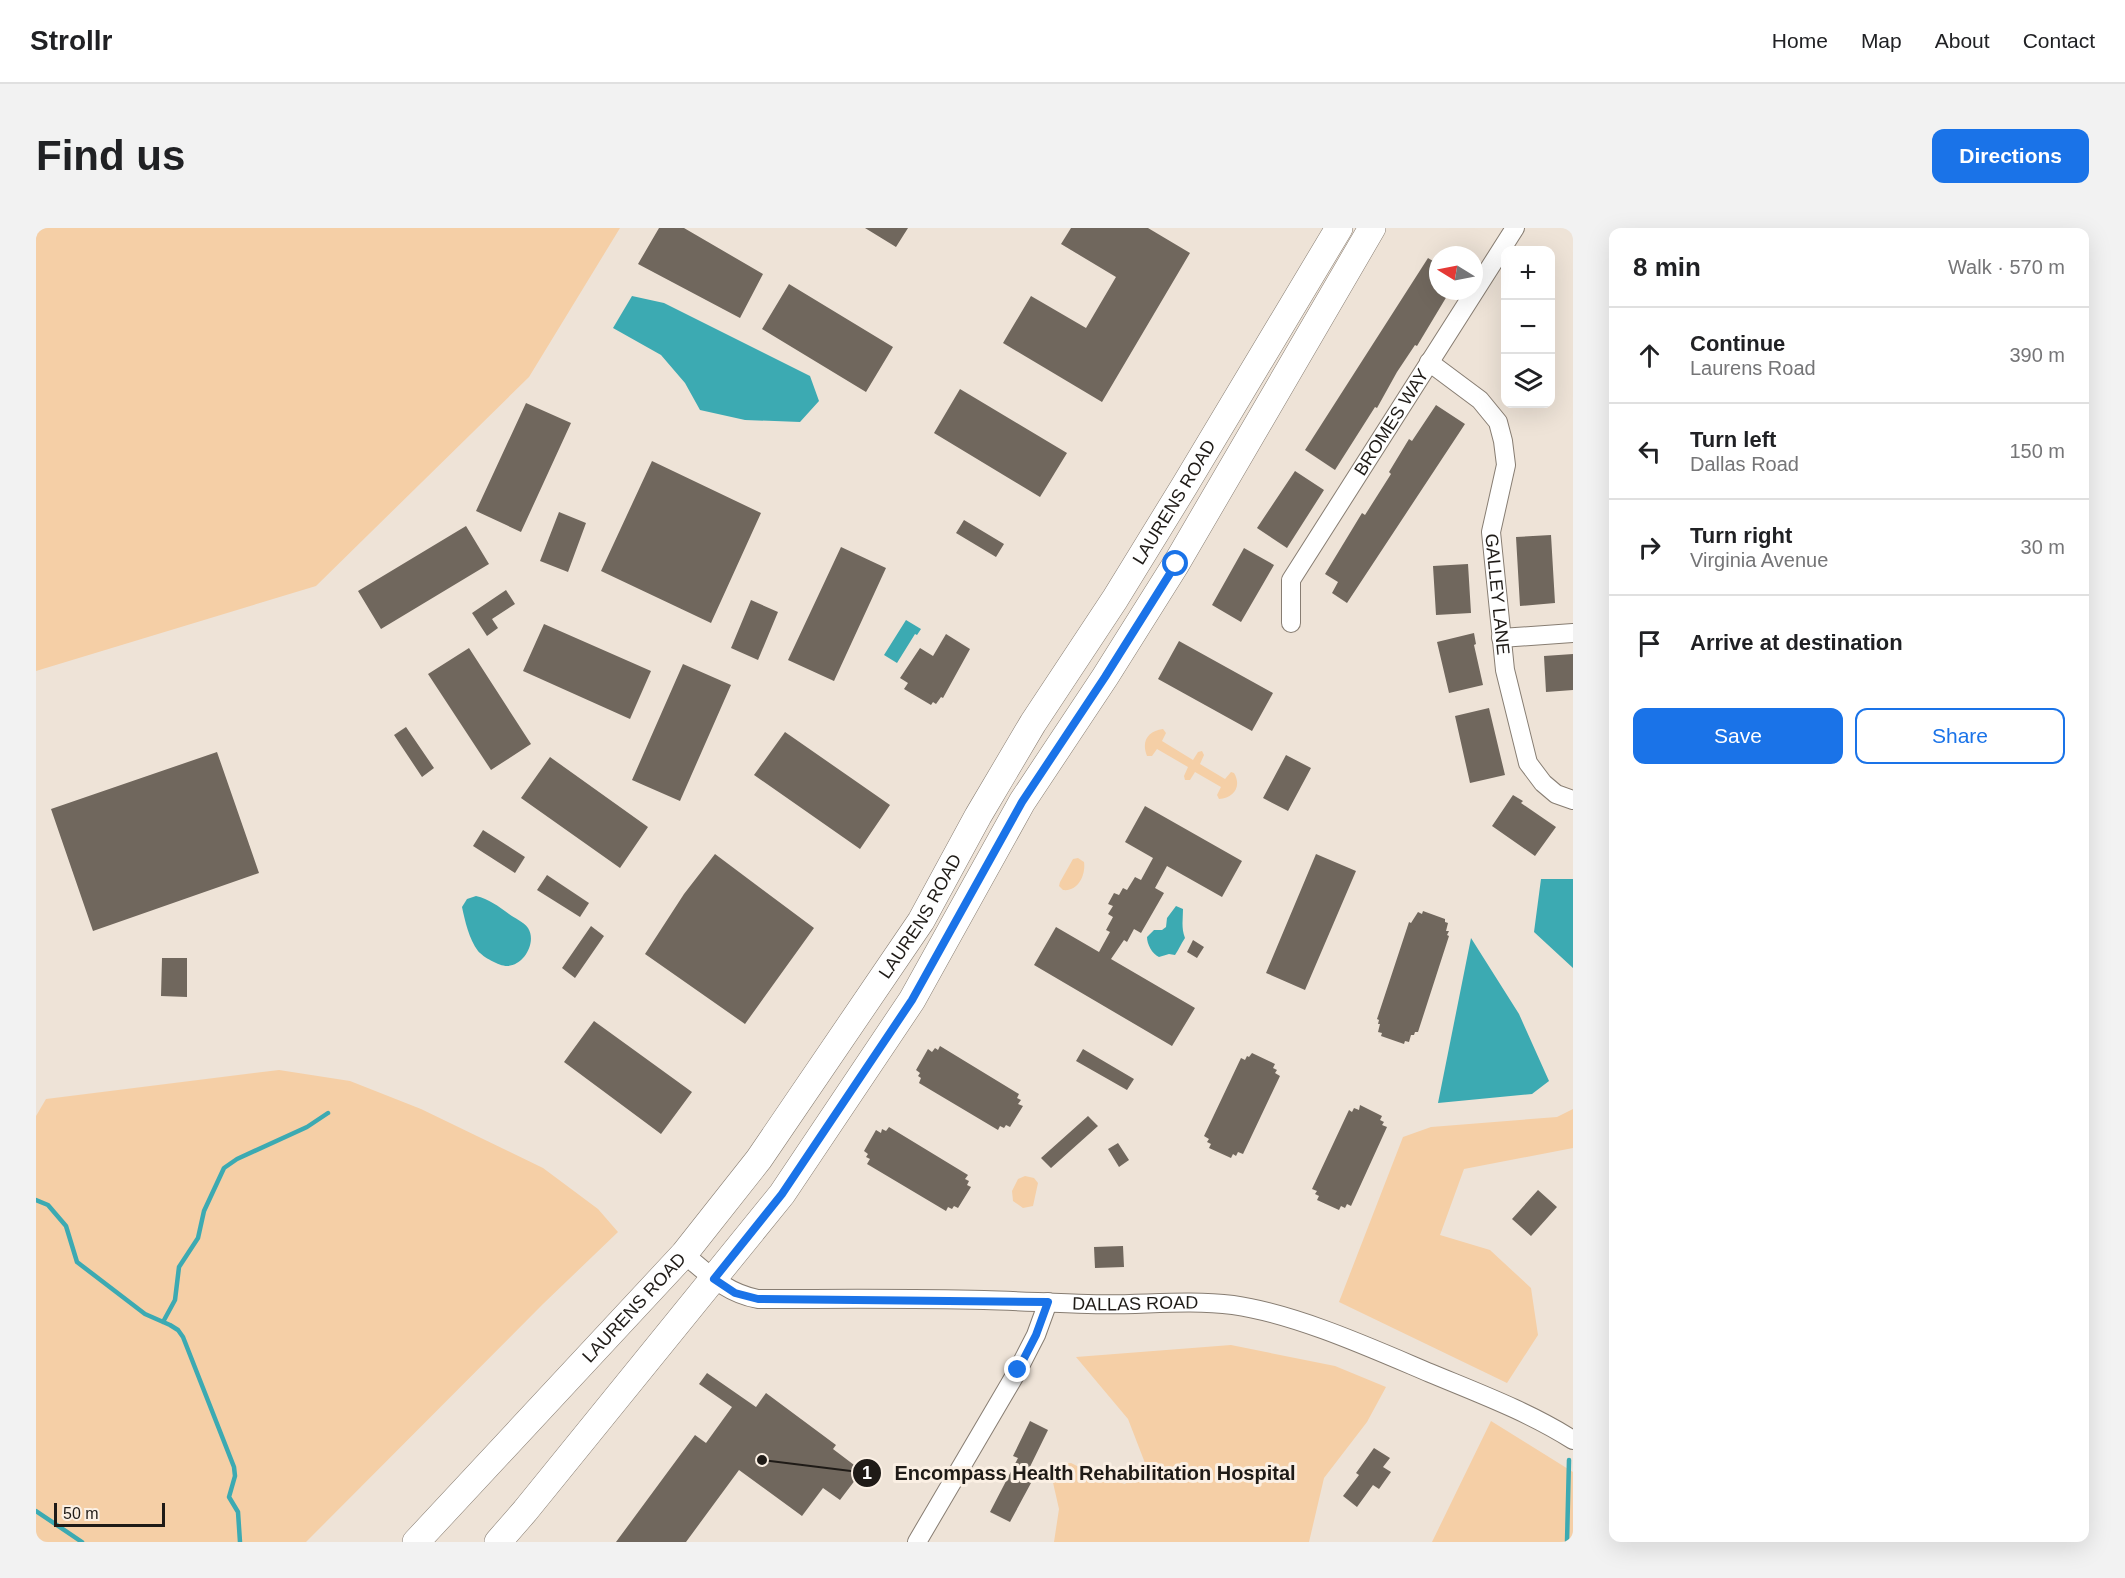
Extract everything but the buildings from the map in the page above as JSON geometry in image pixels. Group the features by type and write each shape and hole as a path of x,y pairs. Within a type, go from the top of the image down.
{"main road":[{"name":"LAURENS ROAD","path":"416,1542 684,1254 759,1160 921,921 978,816 1033,723 1115,598 1185,485 1339,228"},
{"name":"LAURENS ROAD","path":"498,1542 782,1194 912,1000 1022,802 1105,677 1214,500 1372,228"},
{"path":"1185,485 1214,500"},
{"path":"978,816 1004,833"}],"street":[{"name":"BROMES WAY","path":"1291,623 1290,580 1515,228"},
{"name":"GALLEY LANE","path":"1429,362 1480,400 1498,422 1506,465 1491,532 1505,670 1528,763 1543,783 1556,794 1573,800"},
{"path":"1501,638 1573,633"},
{"name":"DALLAS ROAD","path":"684,1254 735,1293 758,1299 1233,1305 1308,1325 1399,1360 1497,1401 1558,1430 1573,1440"},
{"path":"917,1542 1018,1370 1036,1335 1048,1302"}],"shaded area":[{"path":"36,228 620,228 529,377 316,586 36,671"},
{"path":"1163,729 1166,733 1162,741 1193,760 1198,752 1202,751 1204,755 1200,764 1225,779 1231,772 1234,773 1237,787 1232,794 1219,799 1217,795 1221,787 1195,772 1190,780 1185,780 1184,776 1188,767 1157,749 1152,756 1147,756 1145,741 1153,732"},
{"path":"1078,858 1084,862 1080,882 1073,888 1063,890 1059,886 1060,882 1073,859"},
{"path":"279,1070 350,1081 421,1109 543,1168 598,1209 618,1232 306,1542 36,1542 36,1116 46,1099"},
{"path":"1573,1109 1573,1148 1464,1169 1440,1235 1490,1250 1531,1288 1538,1335 1507,1383 1339,1302 1403,1137 1431,1127 1557,1117"},
{"path":"1025,1176 1034,1178 1038,1183 1033,1206 1023,1208 1013,1201 1012,1191 1018,1179"},
{"path":"1231,1345 1335,1366 1386,1387 1367,1422 1324,1478 1309,1542 1054,1542 1059,1509 1049,1465 1071,1463 1093,1474 1125,1484 1145,1463 1128,1419 1076,1357"},
{"path":"1491,1421 1573,1472 1573,1542 1432,1542"}],"water":[{"path":"632,296 664,303 810,376 819,401 800,422 745,420 700,410 685,383 661,355 613,328"},
{"path":"906,620 921,629 917,635 915,634 897,663 884,655"},
{"path":"1541,879 1573,879 1573,968 1534,932"},
{"path":"476,896 493,903 528,928 530,946 519,962 507,966 491,961 478,951 468,930 462,907 467,899"},
{"path":"1176,906 1183,909 1185,938 1175,955 1159,957 1150,948 1147,937 1154,930 1162,930 1166,927 1167,918"},
{"path":"1471,938 1519,1014 1549,1081 1532,1094 1438,1103"}],"waterway":[{"path":"163,1322 175,1300 179,1267 198,1238 204,1211 224,1168 237,1159 307,1127 328,1113"},
{"path":"36,1200 48,1205 66,1226 77,1262 145,1314 170,1325 183,1337 234,1467 235,1476 229,1497 238,1512 240,1542"},
{"path":"1567,1542 1569,1460"},
{"path":"36,1511 82,1542"}],"place":[{"name":"Encompass Health Rehabilitation Hospital","path":"762,1460"}],"route":[{"path":"1018,1370 1036,1335 1048,1302 758,1299 735,1293 714,1279 782,1194 912,1000 1022,802 1176,564"}]}
